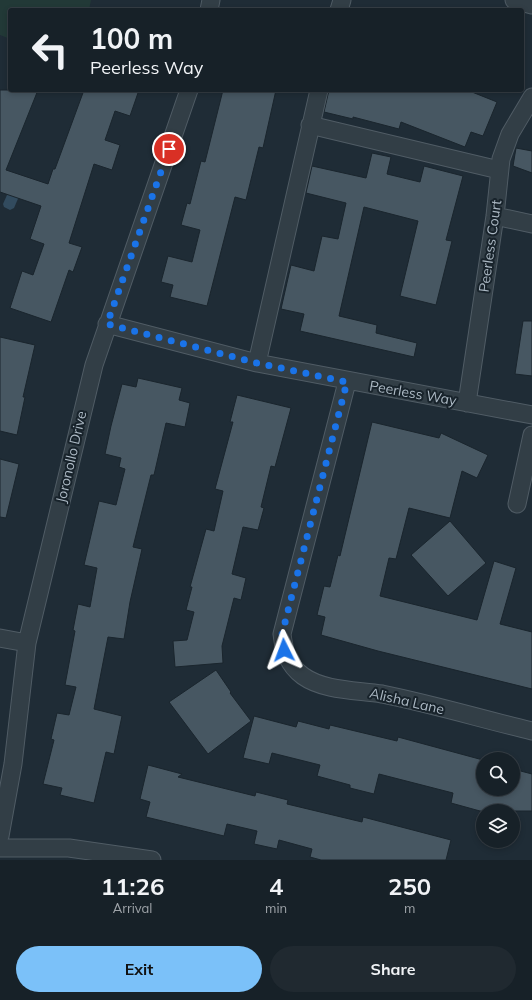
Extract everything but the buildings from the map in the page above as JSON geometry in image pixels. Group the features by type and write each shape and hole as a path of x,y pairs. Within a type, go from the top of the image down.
{"street":[{"path":"514,0 532,5"},
{"name":"Joronollo Drive","path":"0,836 13,764 27,643 94,365 188,92"},
{"path":"257,363 318,92"},
{"name":"Peerless Court","path":"467,403 495,216 499,170 510,134 532,97"},
{"path":"310,125 499,170"},
{"path":"495,216 532,224"},
{"name":"Peerless Way","path":"107,324 257,363 347,382 532,415"},
{"name":"Alisha Lane","path":"347,382 282,634 284,650 288,661 302,676 321,685 382,695 532,731"},
{"path":"517,504 532,435"},
{"path":"0,638 27,643"},
{"path":"0,848 69,848 152,860"}],"green space":[{"path":"0,0 91,0 89,8 8,8 8,38 0,35"}],"water":[{"path":"23,187 14,208 10,210 4,207 3,204 7,195"}],"route":[{"path":"169,149 107,324 257,363 347,382 282,634 284,650"}]}
